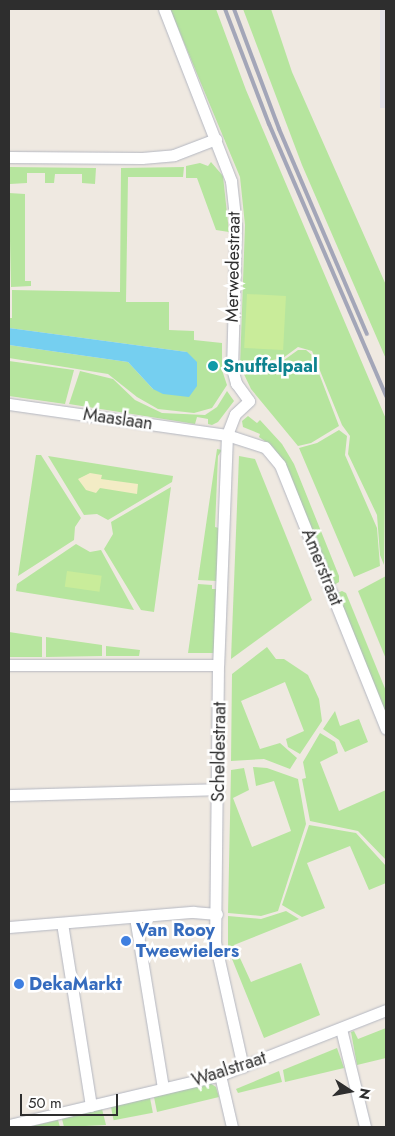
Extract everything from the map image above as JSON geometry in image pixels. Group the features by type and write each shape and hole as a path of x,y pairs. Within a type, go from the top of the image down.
{"street":[{"name":"Merwedestraat","path":"164,9 231,181 236,226 232,368 236,383 249,401 235,414 227,435"},
{"path":"9,157 142,158 174,155 216,139"},
{"name":"Maaslaan","path":"9,404 227,435"},
{"name":"Scheldestraat","path":"227,435 218,665 216,956 243,1067"},
{"name":"Amerstraat","path":"227,435 265,447 280,464 386,729"},
{"path":"9,665 218,665"},
{"path":"9,795 218,788"},
{"path":"9,927 135,917 217,914"},
{"path":"135,917 163,1088"},
{"path":"62,923 91,1106"},
{"name":"Waalstraat","path":"9,1125 220,1075 386,1010"},
{"path":"341,1029 365,1127"},
{"path":"220,1075 232,1127"}],"shaded area":[{"path":"380,9 386,9 386,108 380,108"}],"green space":[{"path":"170,9 216,9 246,90 386,419 384,565 380,555 377,515 348,454 350,436 342,425 312,351 298,347 283,358 240,366 245,225 240,177"},
{"path":"243,9 271,9 292,72 386,285 386,359 302,165"},
{"path":"385,9 386,9 385,119"},
{"path":"211,162 223,176 229,232 216,230 197,178 186,178 186,166 200,163 208,166"},
{"path":"9,167 96,168 95,184 82,183 82,174 55,174 54,183 45,183 45,173 27,173 27,183 10,184"},
{"path":"184,167 183,177 128,177 126,302 169,302 169,330 194,331 194,340 222,343 222,370 227,385 212,408 194,413 158,409 137,397 108,374 9,358 9,345 128,362 153,389 187,352 9,328 9,318 12,318 12,290 120,292 121,168"},
{"path":"9,193 25,194 25,281 31,281 31,286 11,287"},
{"path":"247,294 286,296 283,350 244,348"},
{"path":"298,350 306,350 312,355 339,426 311,443 298,446 251,389 241,368 284,360"},
{"path":"9,361 74,370 65,404 9,396"},
{"path":"80,371 113,379 135,400 162,413 205,415 217,407 227,391 234,401 218,422 212,425 208,424 208,419 197,417 195,424 69,404"},
{"path":"248,416 257,423 260,420 282,444 294,464 339,576 339,582 334,585 284,462 272,446 259,437 260,434 243,427 242,421"},
{"path":"339,430 347,436 345,455 377,528 380,566 354,577 299,448 317,443"},
{"path":"217,449 222,450 218,456 215,527 219,528 217,581 198,580"},
{"path":"36,455 41,455 81,518 75,527 74,540 18,576"},
{"path":"48,456 173,476 172,482 108,520 97,514 84,515"},
{"path":"239,456 255,459 312,600 231,659"},
{"path":"171,487 154,612 141,610 104,549 113,534 111,522"},
{"path":"76,544 90,552 101,550 134,610 16,591 17,584"},
{"path":"67,571 102,576 99,592 65,587"},
{"path":"386,576 386,659 358,591"},
{"path":"198,584 212,585 212,589 216,589 214,653 188,653"},
{"path":"342,591 346,593 386,691 386,715 337,593"},
{"path":"9,632 42,637 42,657 9,657"},
{"path":"46,637 102,645 102,656 46,657"},
{"path":"106,646 140,650 139,656 106,656"},
{"path":"267,647 276,659 284,659 308,675 319,699 322,721 300,754 288,747 286,739 304,731 285,682 241,701 260,749 280,743 297,758 290,769 264,759 231,761 232,674"},
{"path":"335,711 340,726 359,719 368,742 345,752 339,740 323,729"},
{"path":"320,733 335,742 338,753 320,762 339,811 386,790 386,860 358,831 310,821 302,779 306,778 303,762"},
{"path":"253,767 267,768 298,779 306,824 278,911 261,916 228,913 231,770 244,768 249,790 233,798 252,847 291,831 274,781 256,786"},
{"path":"309,825 356,833 386,866 386,883 369,890 350,846 307,863 325,908 302,917 282,905"},
{"path":"286,911 299,919 234,945 251,982 301,963 320,1015 264,1038 228,949 228,916 261,919"},
{"path":"386,1028 386,1058 357,1065 351,1032 354,1031 358,1039"},
{"path":"337,1048 344,1068 285,1082 283,1070"},
{"path":"279,1071 282,1082 238,1093 236,1089"},
{"path":"210,1083 216,1087 219,1097 157,1112 154,1097"},
{"path":"150,1098 153,1113 114,1120 111,1106"},
{"path":"102,1109 106,1125 64,1127 62,1119"},
{"path":"58,1120 60,1127 28,1127"}],"sand":[{"path":"90,473 102,475 101,479 138,484 137,494 100,488 96,493 86,490 78,479"}],"water":[{"path":"9,328 187,352 197,362 197,386 189,397 163,394 153,389 128,362 9,345"}],"railway":[{"path":"225,9 269,124 386,396"},
{"path":"234,9 279,129 367,334"}],"place":[{"name":"Snuffelpaal","path":"213,366"},
{"name":"Van Rooy Tweewielers","path":"126,941"},
{"name":"DekaMarkt","path":"19,984"}]}
